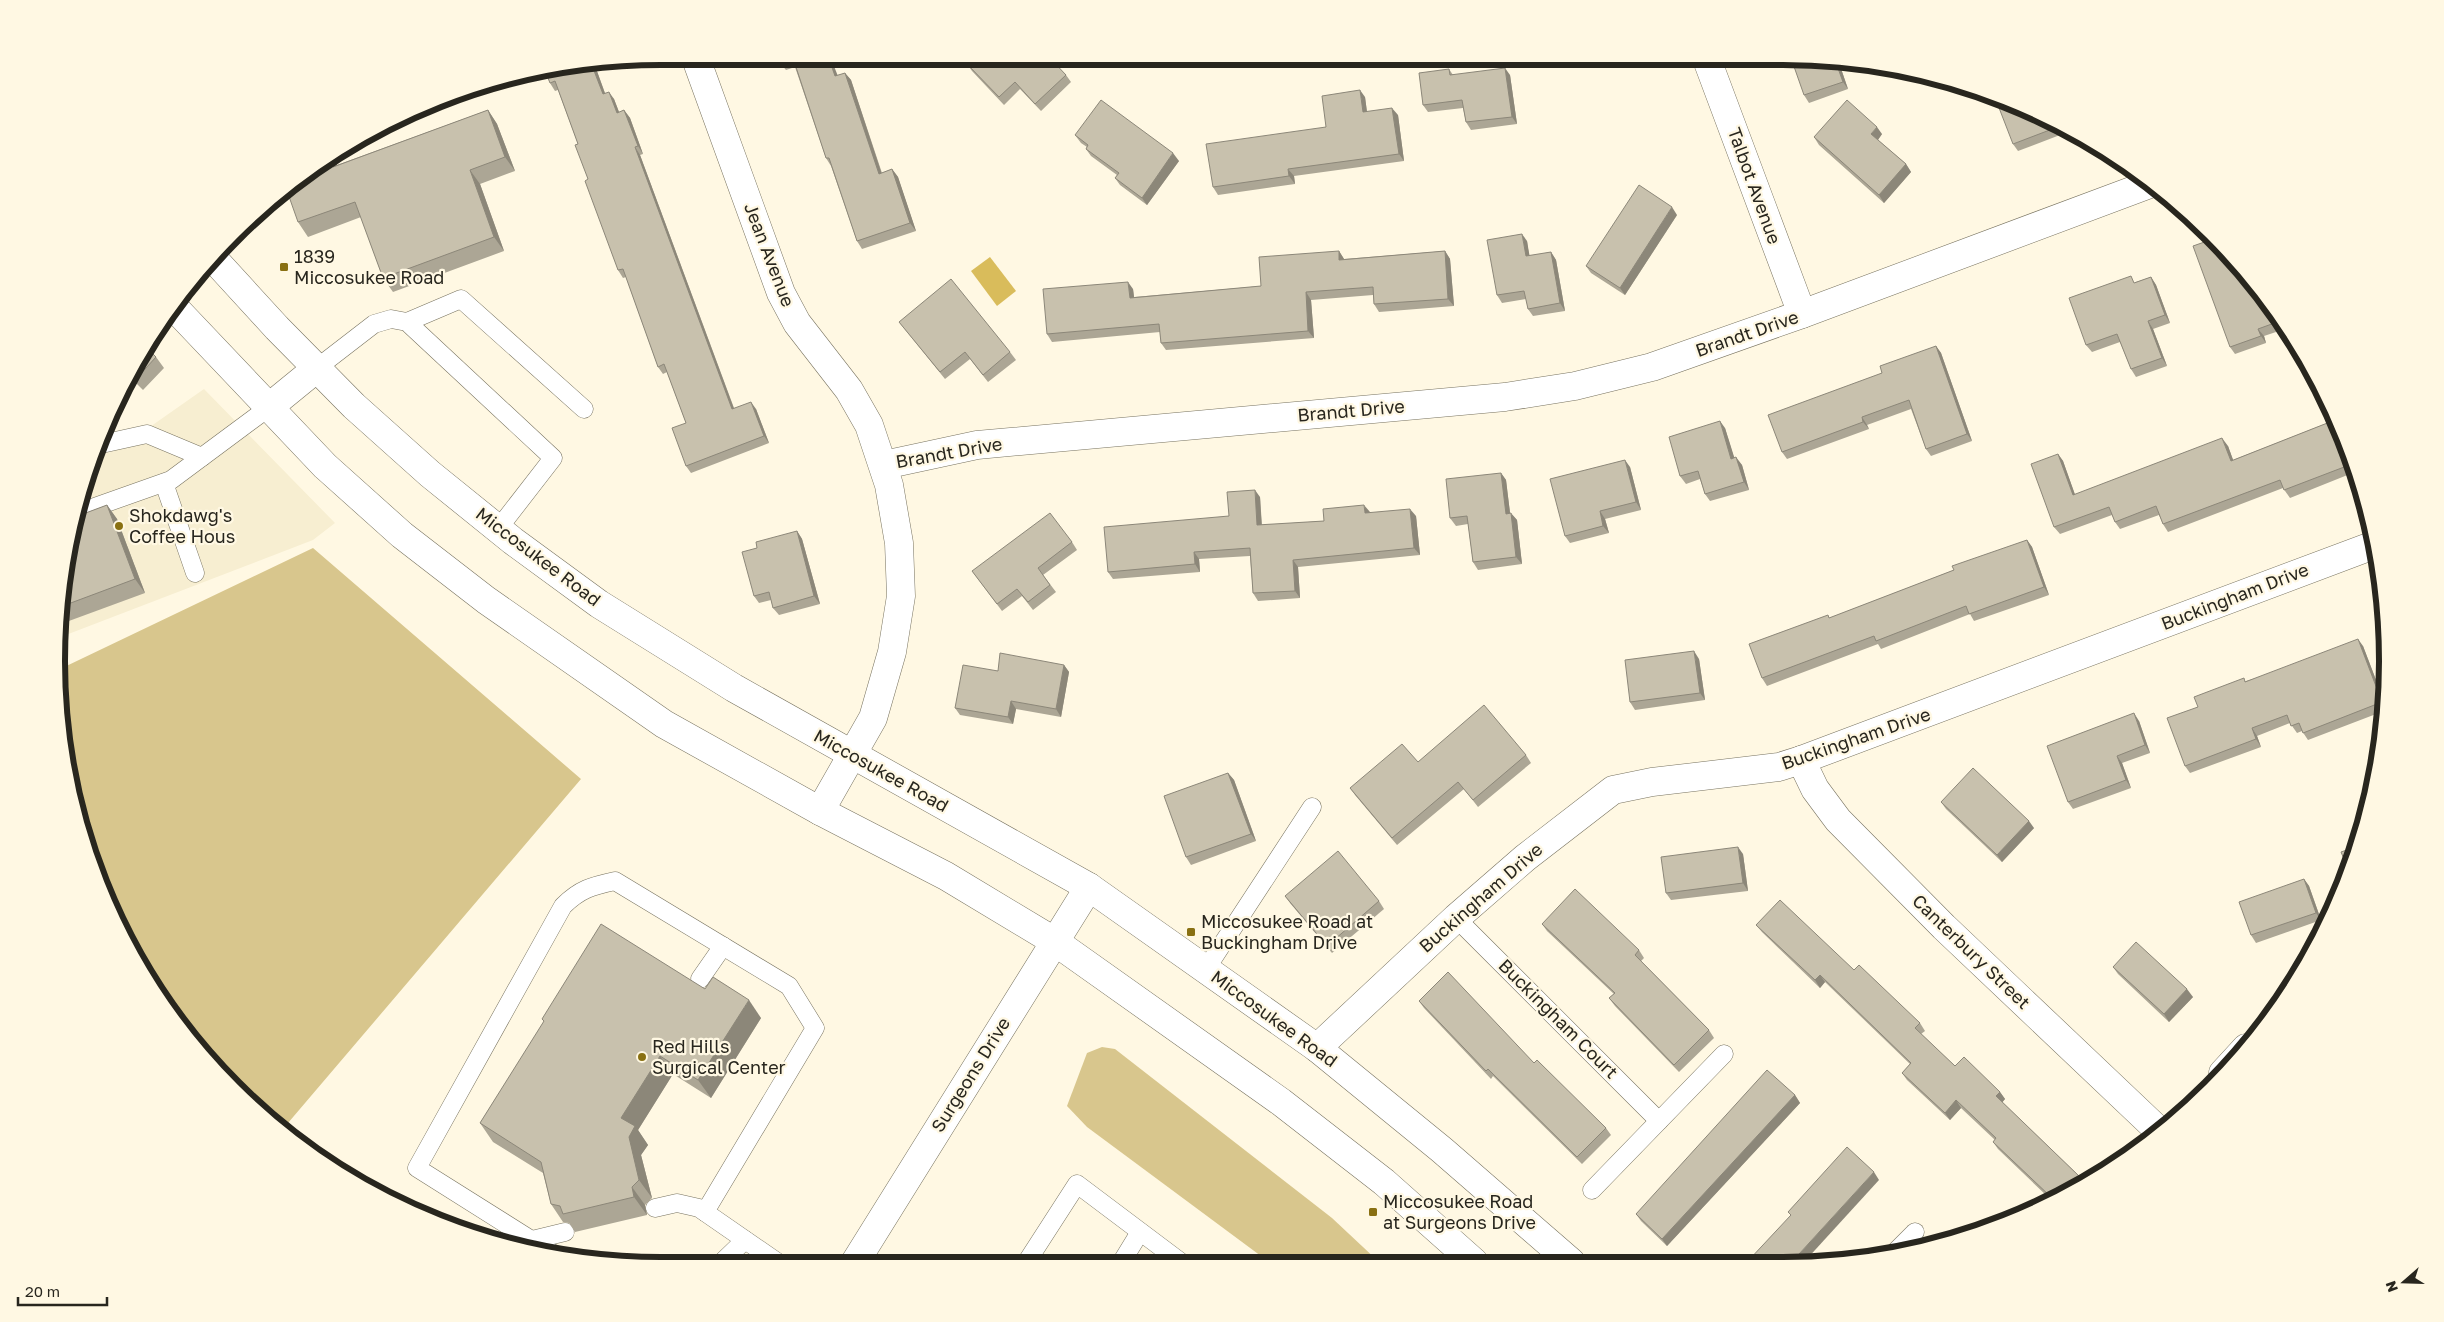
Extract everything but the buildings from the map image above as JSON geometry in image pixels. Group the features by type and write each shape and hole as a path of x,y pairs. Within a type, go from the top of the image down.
{"street":[{"name":"Jean Avenue","path":"699,65 781,293 797,322 849,390 869,425 884,465"},
{"name":"Talbot Avenue","path":"1709,65 1802,314"},
{"name":"Brandt Drive","path":"820,811 873,718 892,652 901,596 899,543 884,465 977,445 1505,397 1575,386 1652,367 1802,314 2144,186"},
{"name":"Miccosukee Road","path":"218,263 277,328 354,406 430,474 599,604 734,688 1089,887 1317,1048 1442,1150 1565,1257"},
{"path":"178,312 324,466 402,534 486,600 664,724 820,811 946,876 1054,942 1281,1102 1384,1182 1468,1257"},
{"path":"268,408 317,368"},
{"name":"Buckingham Drive","path":"1317,1048 1456,918 1532,852 1613,790 1652,782 1779,767 1801,760 1920,717 2368,546"},
{"name":"Canterbury Street","path":"1801,760 1815,789 1838,820 1944,927 2155,1127"},
{"name":"Surgeons Drive","path":"858,1257 1089,887"}],"lane":[{"path":"317,368 374,324 391,320 407,322 461,299 584,409"},
{"path":"407,322 553,458 498,528"},
{"path":"84,511 171,480 268,408"},
{"path":"106,443 147,434 202,457"},
{"path":"164,483 195,573"},
{"path":"1206,969 1312,807"},
{"path":"539,1245 417,1168 563,906 576,893 593,885 615,881 789,986 815,1028 705,1212"},
{"name":"Buckingham Court","path":"1456,918 1659,1121"},
{"path":"700,979 723,946"},
{"path":"1592,1190 1724,1054"},
{"path":"1030,1257 1076,1184 1174,1257"},
{"path":"655,1208 677,1203 699,1208 770,1257"},
{"path":"532,1240 565,1232"},
{"path":"1125,1257 1140,1232"},
{"path":"1902,1245 1915,1232"},
{"path":"727,1257 745,1240"}],"shaded area":[{"path":"990,257 1016,291 997,306 971,271"},
{"path":"204,389 335,523 313,540 66,635 70,583 85,507 102,455 117,450"},
{"path":"313,548 581,779 288,1123 288,1126 240,1082 188,1024 165,992 126,925 97,853 76,777 66,700 65,667"},
{"path":"1102,1047 1115,1049 1332,1218 1374,1257 1262,1257 1087,1127 1067,1106 1087,1053"}],"place":[{"name":"1839 Miccosukee Road","path":"284,267"},
{"name":"Shokdawg's Coffee Hous","path":"119,526"},
{"name":"Miccosukee Road at Buckingham Drive","path":"1191,932"},
{"name":"Red Hills Surgical Center","path":"642,1057"},
{"name":"Miccosukee Road at Surgeons Drive","path":"1373,1212"}]}
